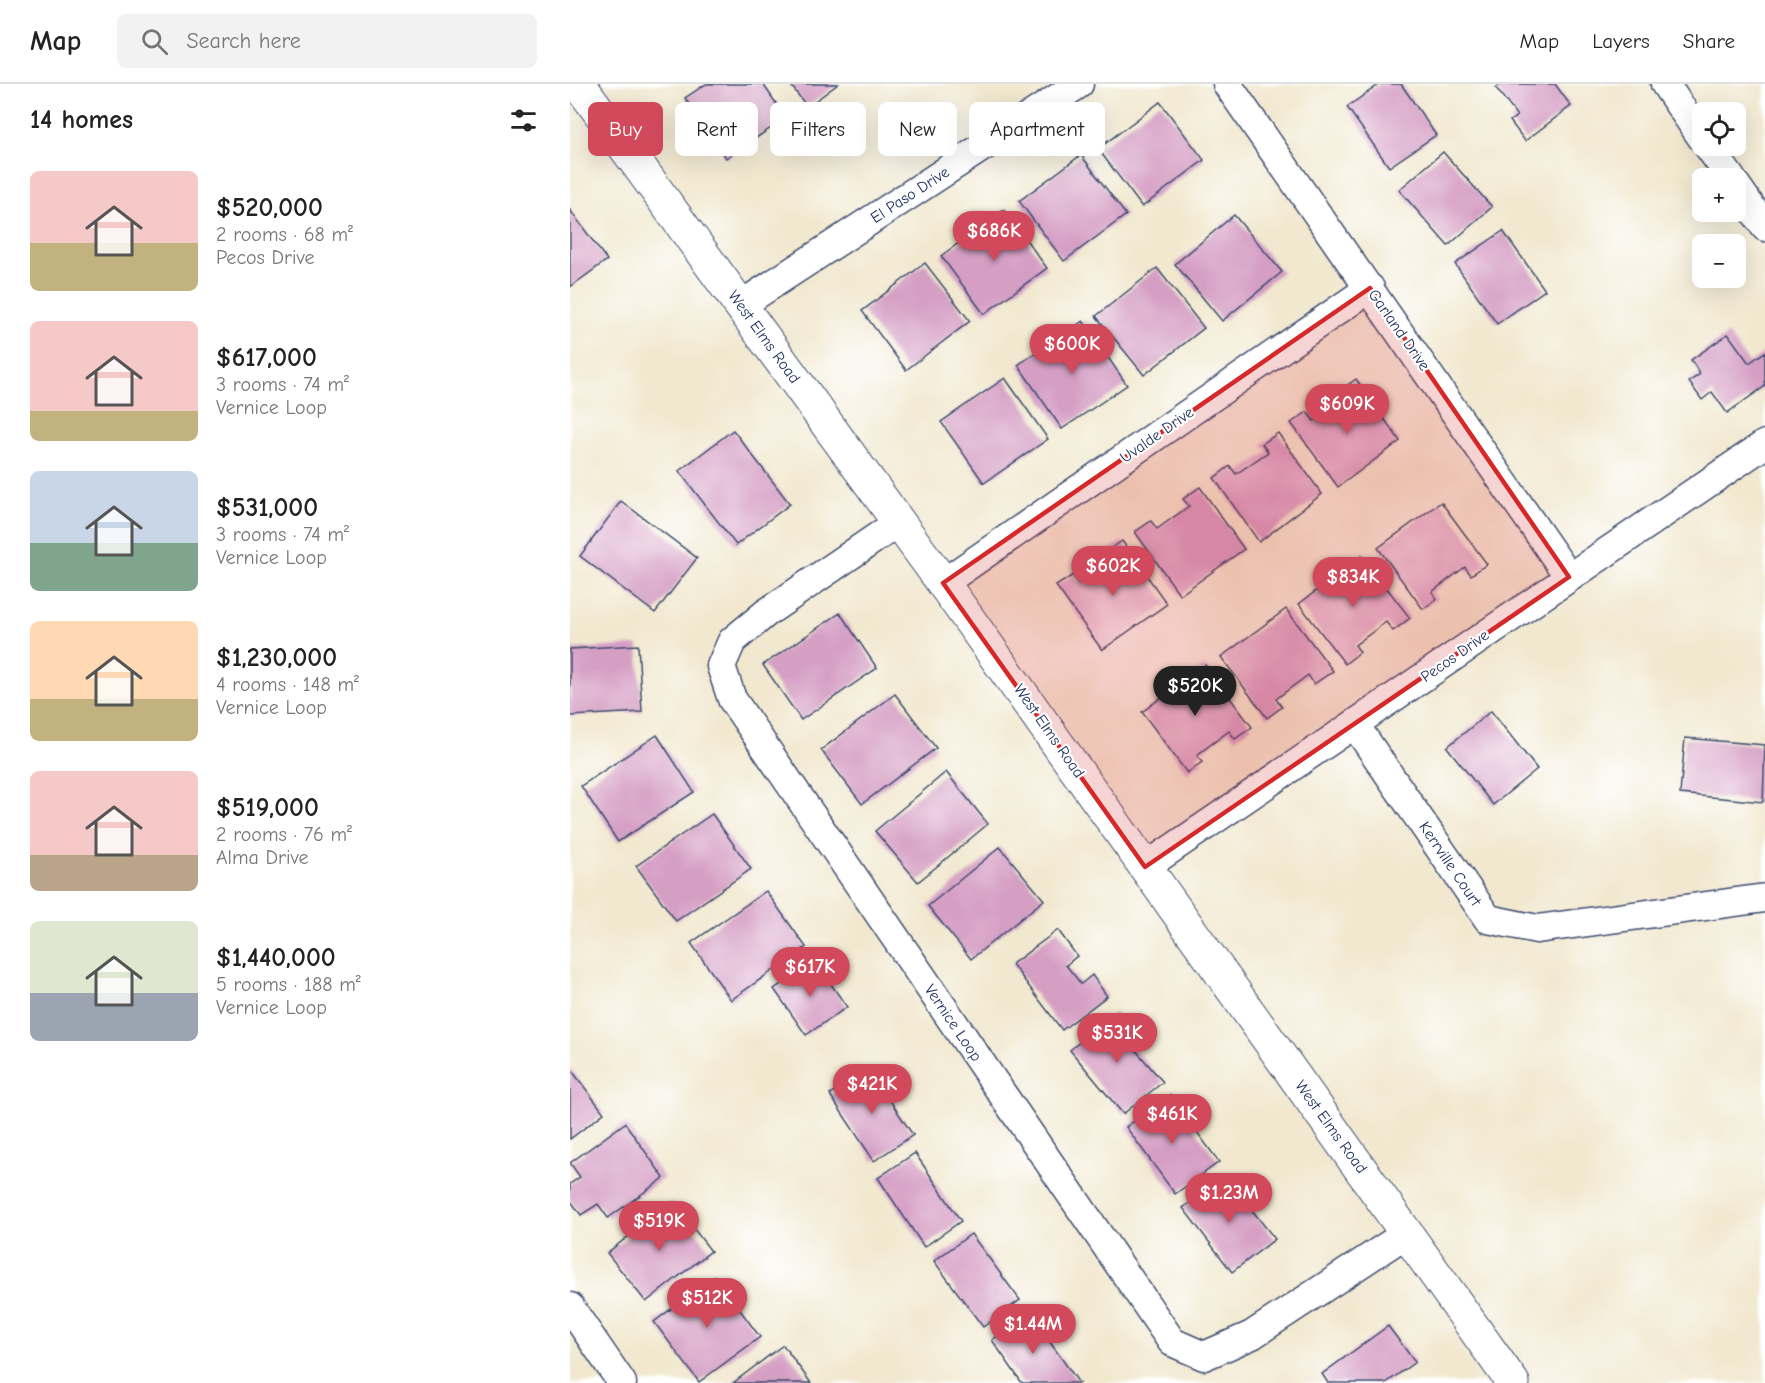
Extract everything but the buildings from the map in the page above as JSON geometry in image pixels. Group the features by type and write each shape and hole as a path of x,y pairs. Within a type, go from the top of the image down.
{"main road":[{"name":"West Elms Road","path":"578,84 943,583 1513,1383"}],"street":[{"path":"570,89 578,84"},
{"name":"El Paso Drive","path":"741,305 1079,84"},
{"name":"Garland Drive","path":"1227,84 1569,577"},
{"path":"1665,84 1692,123"},
{"path":"1746,199 1765,227"},
{"name":"Uvalde Drive","path":"943,583 1370,288"},
{"name":"Pecos Drive","path":"1145,867 1765,444"},
{"name":"Vernice Loop","path":"899,522 766,613 732,641 721,666 728,688 738,708 1172,1342 1204,1356 1252,1335 1407,1233"},
{"name":"Kerrville Court","path":"1355,725 1488,919 1537,929 1765,898"},
{"path":"570,1308 622,1383"}],"highlighted area":[{"path":"1370,288 1569,577 1145,867 943,583"}]}
